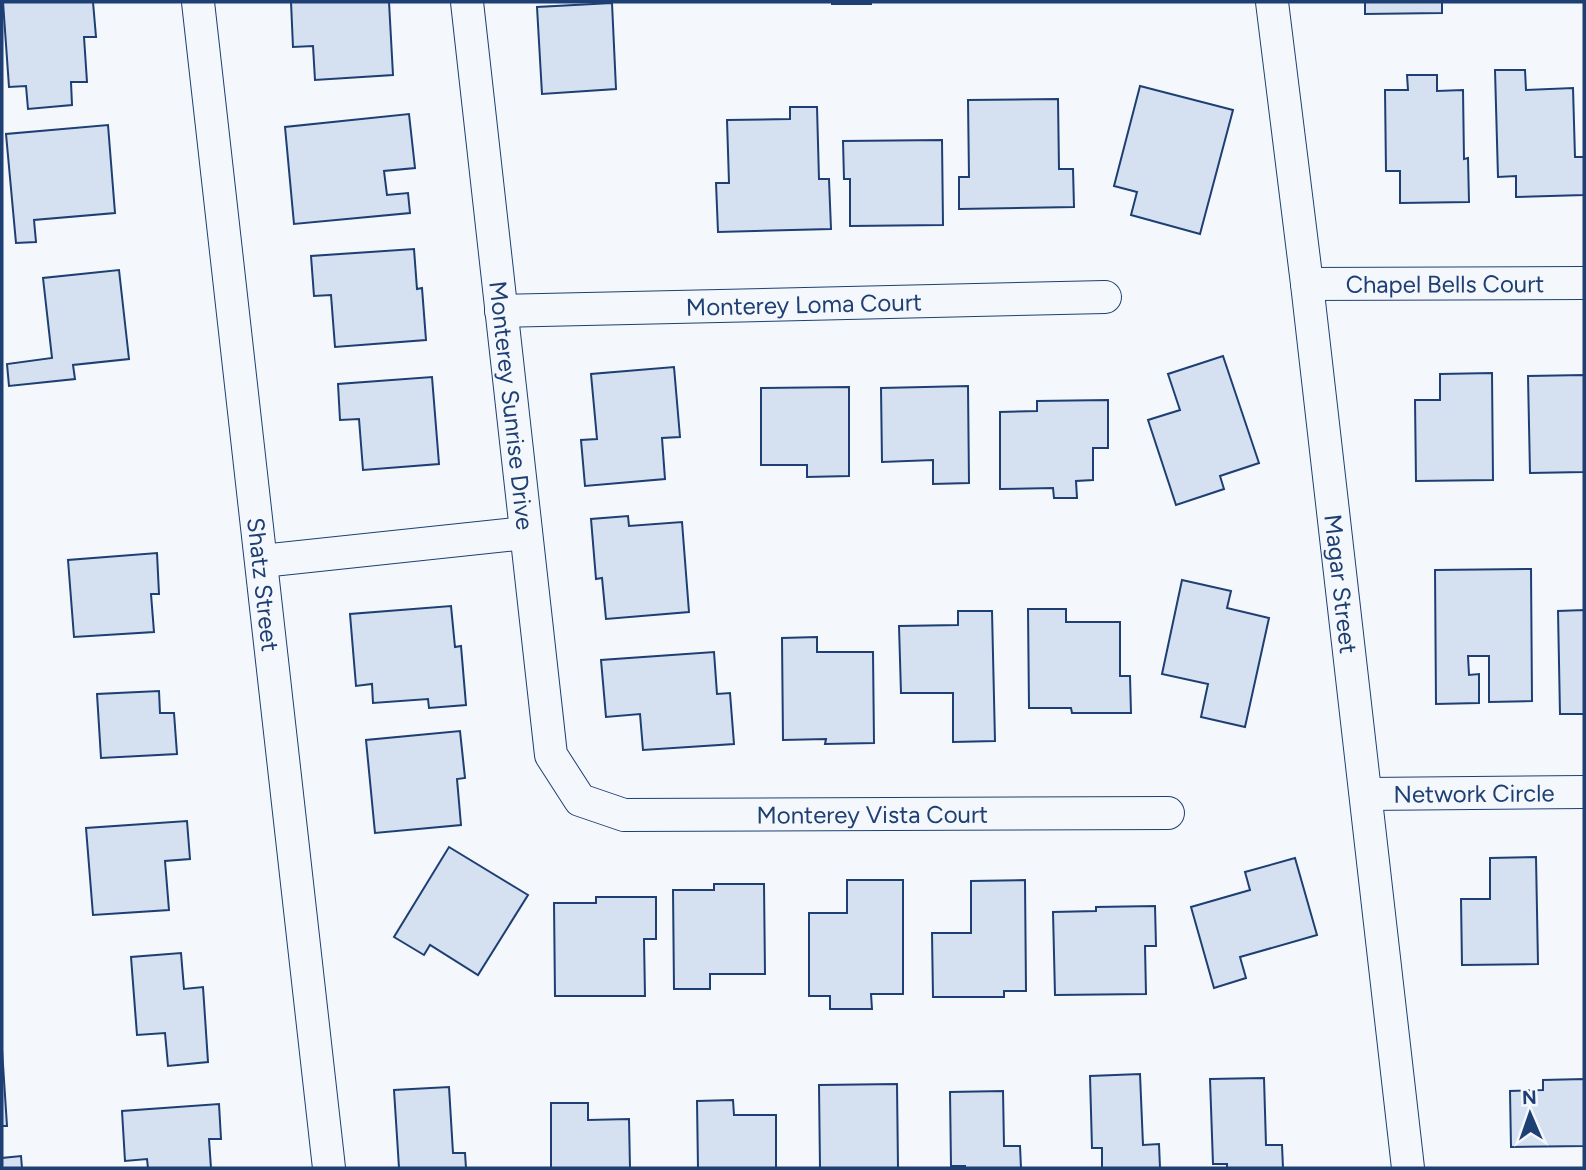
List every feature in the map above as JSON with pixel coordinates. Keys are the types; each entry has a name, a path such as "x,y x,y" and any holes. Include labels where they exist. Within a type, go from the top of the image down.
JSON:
{"street":[{"name":"Shatz Street","path":"198,2 329,1168"},
{"name":"Monterey Sunrise Drive","path":"467,2 551,755 580,800"},
{"name":"Magar Street","path":"1272,2 1408,1168"},
{"name":"Chapel Bells Court","path":"1307,284 1584,283"},
{"name":"Monterey Loma Court","path":"501,311 1105,297"},
{"path":"262,561 526,533"},
{"name":"Network Circle","path":"1366,794 1584,792"},
{"name":"Monterey Vista Court","path":"580,800 624,815 1168,813"}],"building":[{"path":"3,2 93,2 96,37 84,37 87,82 71,82 72,105 28,109 26,86 9,87"},
{"path":"291,2 389,2 393,75 315,80 313,46 293,47"},
{"path":"871,2 871,4 832,4"},
{"path":"1365,2 1442,2 1442,13 1365,14"},
{"path":"612,3 616,89 542,94 537,7"},
{"path":"1495,70 1525,70 1526,90 1573,88 1575,157 1584,157 1584,195 1516,197 1516,176 1498,177"},
{"path":"1407,75 1437,75 1437,91 1463,90 1464,159 1468,158 1469,202 1400,203 1400,171 1386,171 1385,90 1408,90"},
{"path":"1140,86 1233,110 1200,234 1131,215 1137,192 1114,186"},
{"path":"1058,99 1059,169 1073,169 1074,207 959,209 959,177 969,177 968,100"},
{"path":"790,107 817,107 819,179 829,179 831,229 718,232 716,183 729,183 727,120 790,119"},
{"path":"409,114 415,168 384,171 387,195 408,193 410,213 294,224 285,127"},
{"path":"108,125 115,213 34,220 36,242 16,243 6,134"},
{"path":"942,140 943,225 850,226 850,179 844,179 843,141"},
{"path":"414,249 417,289 422,288 426,340 335,347 331,295 314,296 311,256"},
{"path":"119,270 129,359 73,365 75,379 9,386 7,364 52,358 43,278"},
{"path":"1223,356 1259,463 1220,476 1224,489 1176,505 1148,420 1180,410 1168,374"},
{"path":"674,367 680,437 662,438 665,479 585,486 581,440 597,439 591,374"},
{"path":"1492,373 1493,480 1416,481 1415,400 1440,400 1440,374"},
{"path":"1584,375 1584,472 1530,473 1528,376"},
{"path":"432,377 439,464 363,470 359,419 340,420 338,384"},
{"path":"968,386 969,483 933,484 933,460 882,462 881,388"},
{"path":"849,387 849,476 807,477 807,465 761,465 761,388"},
{"path":"1108,400 1108,448 1093,448 1093,480 1076,481 1077,498 1054,498 1053,488 1000,489 1000,412 1037,411 1037,401"},
{"path":"628,516 629,526 682,522 689,612 606,619 602,578 596,579 591,519"},
{"path":"157,553 159,594 151,594 154,632 74,637 68,560"},
{"path":"1531,569 1532,701 1489,702 1489,656 1468,656 1469,675 1479,674 1479,703 1436,704 1435,570"},
{"path":"1182,580 1231,591 1227,608 1269,618 1245,727 1201,717 1208,684 1162,674"},
{"path":"451,606 455,647 461,646 466,705 429,708 428,699 373,703 372,684 356,686 350,614"},
{"path":"1028,609 1066,609 1066,622 1120,622 1120,676 1130,676 1131,713 1072,713 1071,708 1029,708"},
{"path":"1584,610 1584,714 1560,714 1558,611"},
{"path":"958,611 992,611 995,741 953,742 953,693 901,693 899,626 958,625"},
{"path":"817,637 817,652 873,652 874,743 825,744 826,739 783,740 782,638"},
{"path":"714,652 717,694 730,693 734,744 643,750 640,714 606,717 601,660"},
{"path":"159,691 160,713 174,713 177,754 101,758 97,694"},
{"path":"460,731 465,778 457,779 461,825 375,833 366,740"},
{"path":"187,821 190,859 165,861 169,910 93,915 86,828"},
{"path":"449,847 528,895 478,975 430,945 424,955 394,937"},
{"path":"1536,857 1538,964 1462,965 1461,899 1490,899 1490,858"},
{"path":"1295,858 1317,935 1240,957 1246,978 1214,988 1191,907 1250,890 1245,872"},
{"path":"847,880 903,880 903,994 871,994 872,1009 830,1009 830,996 809,996 809,913 847,913"},
{"path":"1025,880 1026,991 1004,991 1004,997 933,997 932,933 971,933 971,881"},
{"path":"714,884 764,884 765,974 710,974 710,989 674,989 673,890 714,890"},
{"path":"596,897 656,897 656,939 644,939 645,996 555,996 554,903 596,903"},
{"path":"1155,906 1156,946 1145,946 1146,994 1055,995 1053,912 1096,911 1096,907"},
{"path":"181,953 184,989 203,987 208,1062 168,1066 165,1033 137,1035 131,957"},
{"path":"2,1049 7,1126 2,1126"},
{"path":"1140,1074 1143,1145 1159,1144 1160,1168 1102,1168 1102,1148 1092,1148 1090,1076"},
{"path":"1264,1078 1266,1145 1282,1145 1283,1168 1227,1168 1227,1164 1213,1164 1210,1079"},
{"path":"1584,1079 1584,1146 1511,1147 1510,1091 1543,1090 1543,1080"},
{"path":"897,1084 898,1168 820,1168 819,1085"},
{"path":"449,1087 453,1153 465,1153 466,1168 399,1168 394,1090"},
{"path":"1003,1091 1004,1146 1020,1146 1021,1168 951,1166 950,1092"},
{"path":"733,1100 734,1115 776,1115 776,1168 698,1168 697,1101"},
{"path":"551,1103 588,1103 588,1120 629,1119 630,1168 551,1168"},
{"path":"219,1104 221,1139 209,1139 211,1168 148,1168 147,1159 125,1161 122,1111"},
{"path":"21,1156 22,1168 2,1168 2,1158"}]}
